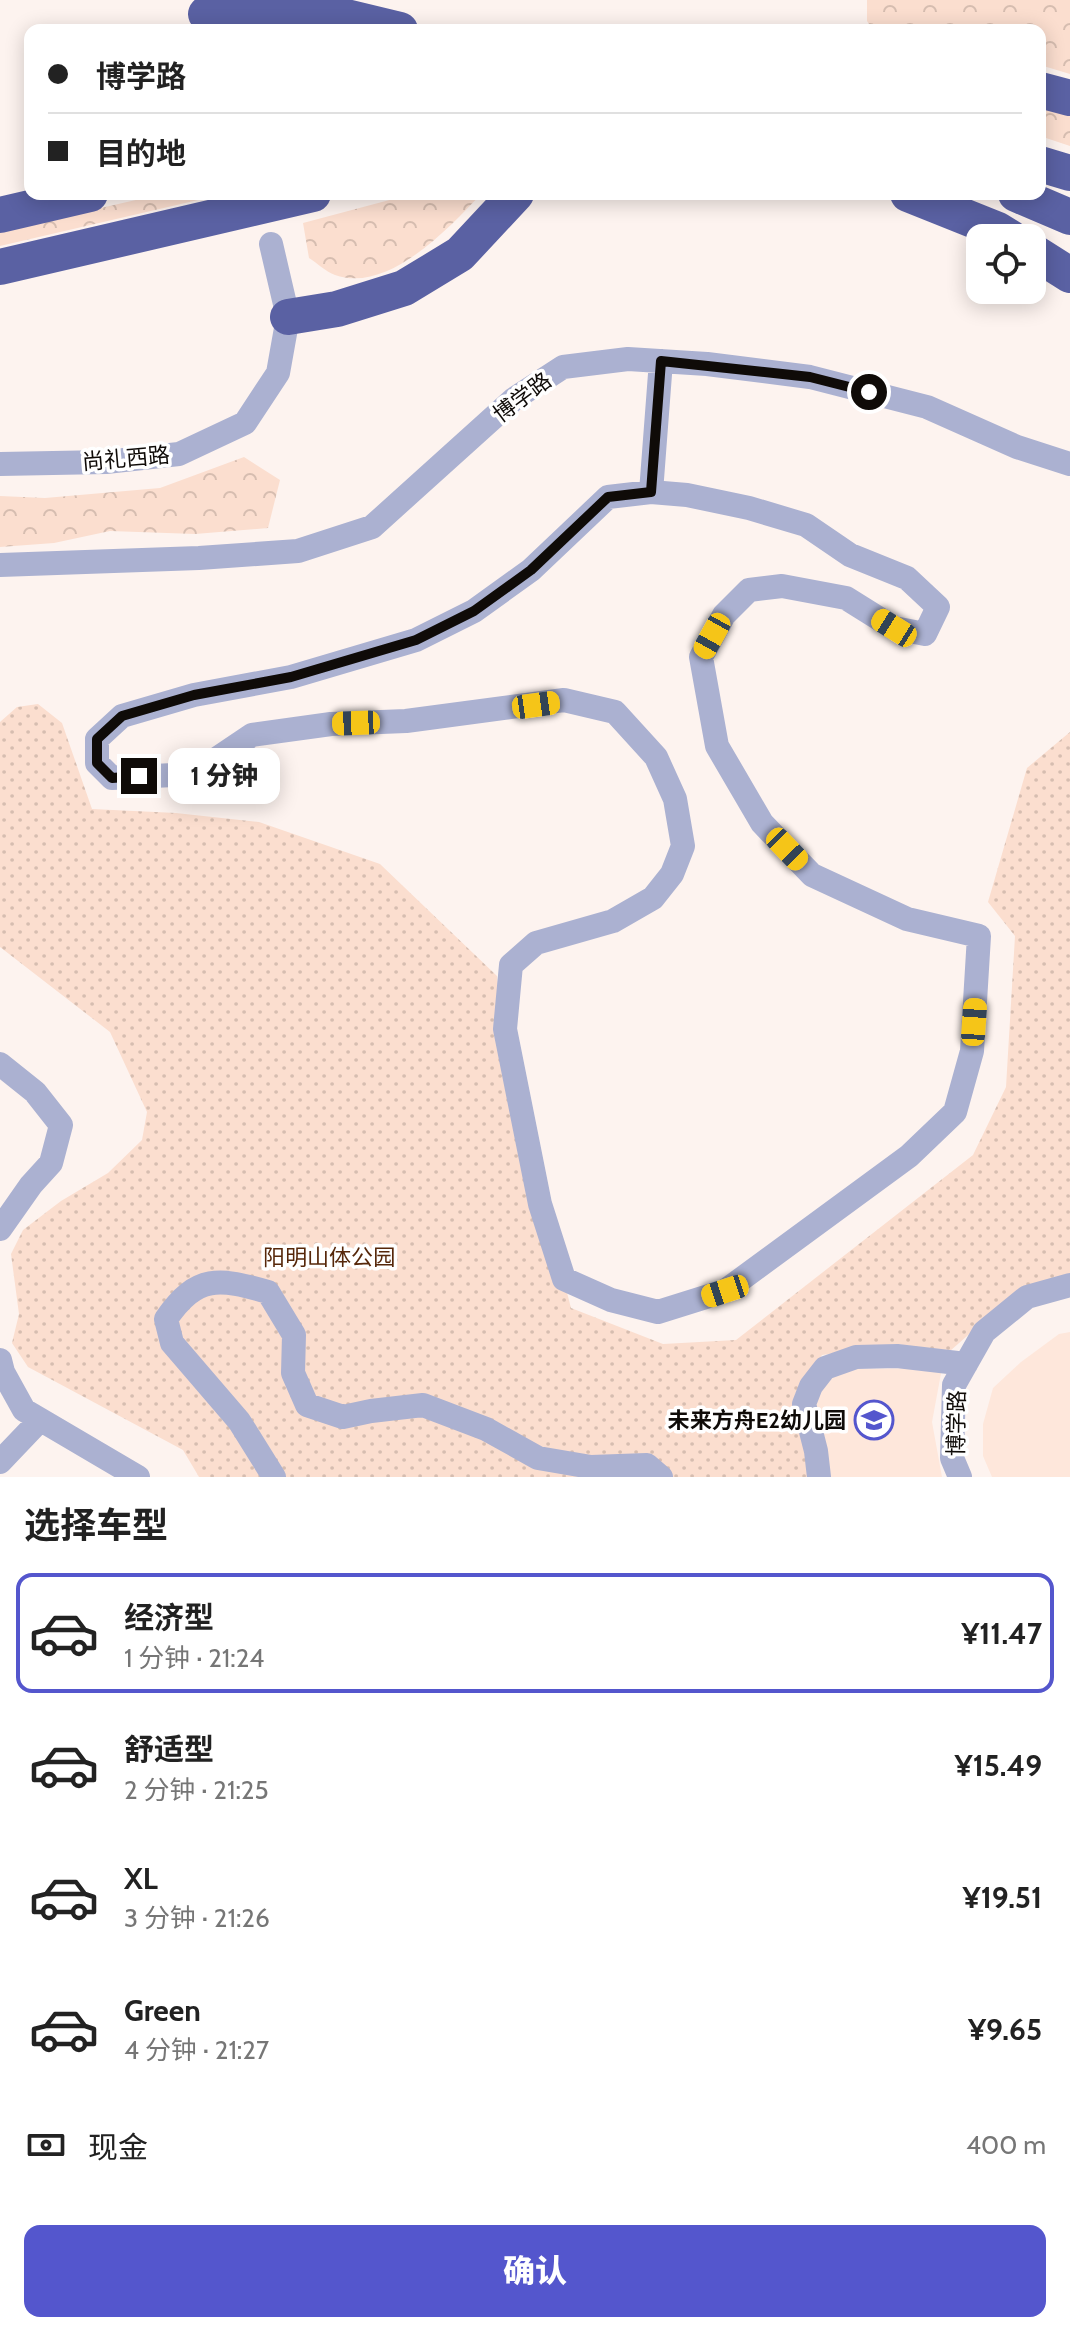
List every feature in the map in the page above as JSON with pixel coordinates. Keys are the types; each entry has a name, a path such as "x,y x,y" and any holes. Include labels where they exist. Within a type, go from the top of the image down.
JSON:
{"highway":[{"path":"206,15 313,9 375,24"},
{"path":"1046,92 1070,98"},
{"path":"1046,166 1070,173"},
{"path":"0,203 24,199"},
{"path":"0,215 64,200"},
{"path":"0,267 287,200"},
{"path":"288,317 337,309 404,288 460,254 510,200"},
{"path":"923,200 983,224"},
{"path":"1030,200 1070,217"},
{"path":"1046,260 1070,275"}],"street":[{"name":"尚礼西路","path":"0,464 106,462 179,454 245,423 278,373 288,317 271,244"},
{"name":"博学路","path":"0,565 298,551 372,527 514,399 563,367 628,359 810,377 927,407 1017,447 1070,464"},
{"path":"651,492 661,361"},
{"path":"651,492 687,495 806,525 850,555 907,578 938,607 925,634 894,628 846,598 782,586 749,590 724,615 701,657 717,746 762,823 812,875 907,919 979,936 972,1051 955,1112 909,1156 725,1291 658,1312 611,1300 564,1279 540,1204 505,1029 511,965 536,943 613,921 653,898 672,874 683,846 675,799 656,757 615,712 564,700 406,721 331,724 252,735 194,774 112,778 97,763 97,739 122,716 194,695 291,677 416,640 474,611 520,578 608,497 651,492"},
{"path":"0,1064 35,1092 61,1125 51,1163 0,1229"},
{"path":"274,1477 239,1421 172,1343 166,1319 177,1302 201,1284 231,1281 268,1292 294,1335 293,1373 307,1405 343,1417 423,1405 486,1429 538,1458 591,1467 647,1465 661,1477"},
{"name":"博学路","path":"960,1477 952,1458 954,1385 984,1332 1027,1297 1070,1285"},
{"path":"819,1477 804,1404 811,1386 825,1368 856,1357 897,1356 966,1364"},
{"path":"0,1360 3,1372 24,1410 138,1477"},
{"path":"0,1462 40,1420"}],"shaded area":[{"path":"1070,1332 1070,1477 992,1477 983,1456 983,1424 993,1388 1059,1334"},
{"name":"未来方舟E2幼儿园","path":"942,1368 932,1422 942,1477 827,1477 825,1438 814,1417 817,1393 830,1378 852,1369"}],"green space":[{"path":"867,0 1070,0 1070,74 1046,67 1046,24 869,24"},
{"path":"1046,108 1070,114 1070,146 1046,138"},
{"path":"136,200 198,200 0,246 0,231"},
{"path":"389,200 475,200 435,240 396,267 376,275 355,278 335,275 309,258 303,223"},
{"path":"244,457 280,480 268,528 195,534 110,531 54,543 0,547 0,496 45,498 160,488"},
{"name":"阳明山体公园","path":"38,704 62,723 92,809 176,813 259,822 380,864 497,976 505,1053 571,1308 663,1344 736,1340 973,1155 1006,1087 1015,936 988,902 1027,768 1070,732 1070,1274 1017,1292 950,1351 895,1344 822,1355 795,1394 809,1477 199,1477 183,1450 28,1367 12,1343 19,1314 11,1254 23,1230 61,1201 108,1173 142,1140 147,1112 110,1032 0,947 0,722 17,707"}],"place":[{"name":"未来方舟E2幼儿园","path":"874,1420"}],"route":[{"path":"139,776 112,778 97,763 97,739 122,716 194,695 291,677 416,640 474,611 531,570 608,497 651,492 661,361 810,377 869,392"}]}
